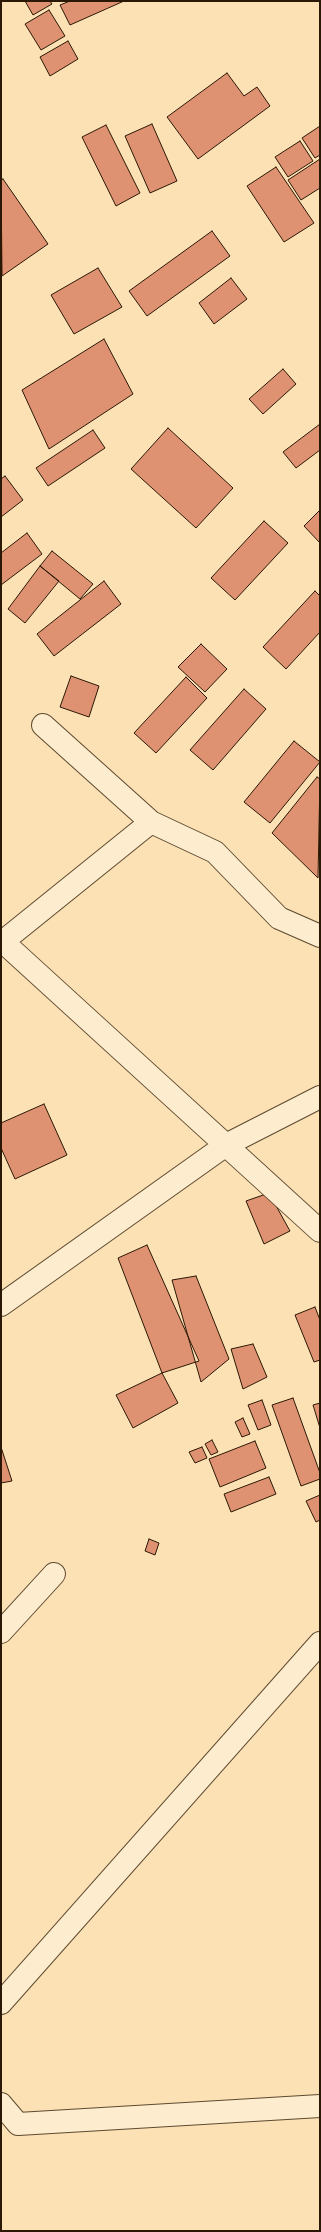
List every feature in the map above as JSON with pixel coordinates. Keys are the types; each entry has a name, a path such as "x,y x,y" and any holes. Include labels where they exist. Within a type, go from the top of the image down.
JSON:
{"street":[{"path":"43,725 151,822 215,852 279,918 320,936"},
{"path":"151,822 2,942 320,1231"},
{"path":"1,1305 226,1145 320,1097"},
{"path":"1,1632 54,1574"},
{"path":"1,2003 320,1643"},
{"path":"1,2104 18,2124 320,2106"}],"building":[{"path":"25,1 50,1 52,4 33,15"},
{"path":"70,1 124,1 70,25 60,5"},
{"path":"49,10 65,36 41,50 25,24"},
{"path":"68,41 78,59 50,76 40,57"},
{"path":"227,73 244,96 257,87 270,106 198,159 167,117"},
{"path":"152,124 177,181 150,193 125,136"},
{"path":"106,125 140,193 116,206 82,137"},
{"path":"320,126 320,155 315,158 302,138"},
{"path":"300,141 313,161 288,177 275,157"},
{"path":"320,159 320,188 301,200 288,180"},
{"path":"276,167 314,223 284,242 247,186"},
{"path":"3,179 48,244 2,276 1,180"},
{"path":"212,231 230,256 147,316 129,291"},
{"path":"98,268 122,307 74,334 51,295"},
{"path":"231,278 247,299 214,324 199,303"},
{"path":"104,339 133,394 49,449 22,390"},
{"path":"283,369 296,384 263,414 249,399"},
{"path":"320,424 320,450 296,468 283,452"},
{"path":"168,428 233,488 196,528 131,469"},
{"path":"93,430 105,448 48,486 36,468"},
{"path":"5,476 23,500 1,517 1,479"},
{"path":"320,510 320,543 304,526"},
{"path":"264,521 288,543 235,600 211,578"},
{"path":"27,533 42,554 1,585 1,553"},
{"path":"52,551 93,584 80,599 40,566"},
{"path":"40,566 59,581 25,623 8,609"},
{"path":"104,581 121,604 54,656 37,634"},
{"path":"315,591 320,596 320,632 286,669 263,647"},
{"path":"201,644 227,669 205,692 178,667"},
{"path":"71,676 99,686 89,717 60,707"},
{"path":"186,677 207,698 156,753 134,733"},
{"path":"244,689 266,709 213,770 190,750"},
{"path":"294,741 320,762 270,823 244,802"},
{"path":"317,777 320,779 318,878 272,833"},
{"path":"44,1104 67,1155 15,1179 1,1148 1,1123"},
{"path":"269,1193 290,1231 264,1244 246,1201"},
{"path":"147,1245 199,1361 162,1373 118,1258"},
{"path":"196,1276 229,1359 201,1382 172,1280"},
{"path":"315,1307 320,1320 320,1360 314,1362 295,1315"},
{"path":"253,1344 267,1377 243,1389 231,1349"},
{"path":"162,1373 178,1403 133,1428 116,1395"},
{"path":"293,1398 320,1473 320,1479 301,1486 272,1405"},
{"path":"262,1400 271,1425 258,1430 248,1405"},
{"path":"320,1403 320,1428 313,1405"},
{"path":"243,1418 250,1434 242,1437 235,1422"},
{"path":"212,1440 218,1452 211,1455 205,1444"},
{"path":"255,1441 266,1468 220,1487 209,1459"},
{"path":"1,1447 12,1481 1,1483"},
{"path":"202,1447 207,1458 195,1463 189,1452"},
{"path":"269,1477 276,1494 231,1512 224,1494"},
{"path":"320,1495 320,1520 316,1522 306,1501"},
{"path":"149,1539 159,1543 155,1555 145,1551"}]}
